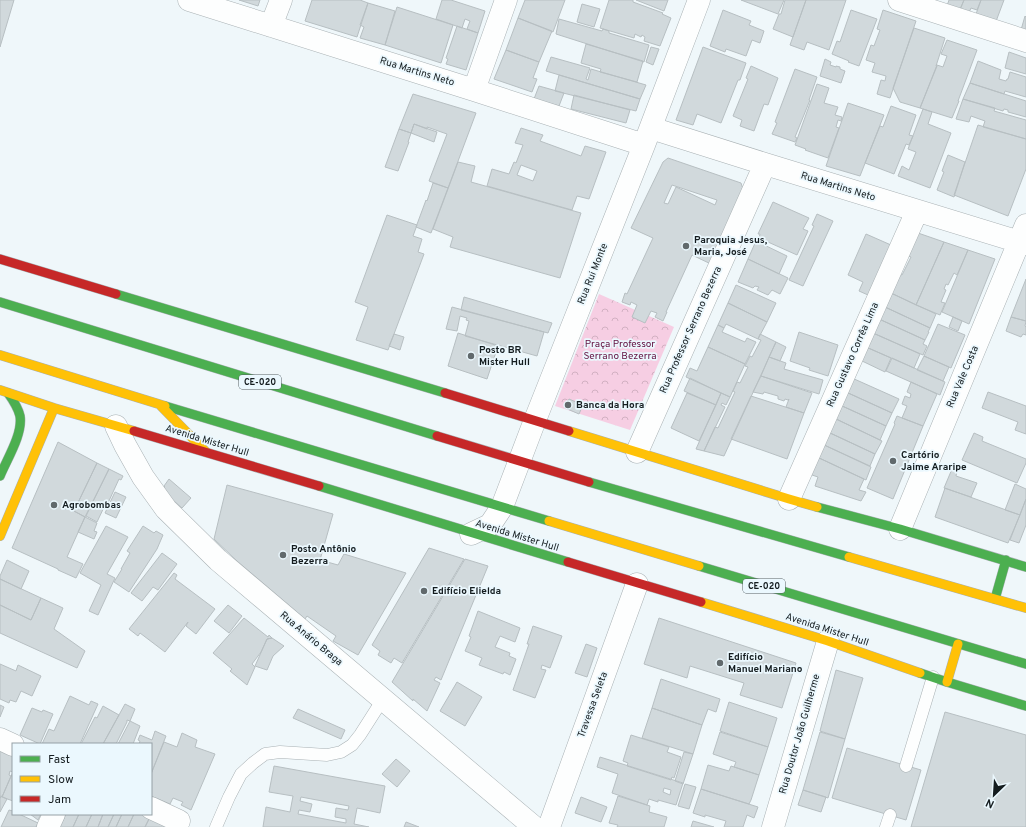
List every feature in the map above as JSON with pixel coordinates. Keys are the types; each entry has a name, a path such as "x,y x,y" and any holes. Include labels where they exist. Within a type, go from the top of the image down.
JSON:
{"main road":[{"path":"0,259 535,420 790,499 900,529 1026,567"},
{"name":"CE-020","path":"0,302 603,486 1026,608"},
{"name":"CE-020","path":"0,355 1026,664"},
{"path":"0,476 19,429 20,417 16,404 4,392"},
{"name":"Avenida Mister Hull","path":"4,392 828,641 947,682 1026,706"},
{"path":"159,404 206,452"},
{"path":"0,536 54,408"},
{"path":"995,599 1006,560"},
{"path":"947,682 958,644"}],"street":[{"name":"Rua Martins Neto","path":"189,0 474,90 648,137 765,164 917,211 1024,237"},
{"path":"271,26 281,0"},
{"path":"474,90 506,0"},
{"name":"Rua Rui Monte","path":"471,534 490,525 502,507 535,420 648,137 699,0"},
{"path":"899,0 1026,41"},
{"name":"Rua Professor Serrano Bezerra","path":"637,452 765,164"},
{"name":"Rua Gustavo Corrêa Lima","path":"790,499 917,211"},
{"name":"Rua Vale Costa","path":"900,529 1024,237"},
{"name":"Rua Anário Braga","path":"116,426 143,477 166,509 218,560 534,827"},
{"name":"Travessa Seleta","path":"549,827 637,584"},
{"name":"Rua Doutor João Guilherme","path":"773,827 828,641"},
{"path":"0,739 12,745"},
{"path":"152,808 179,820"},
{"path":"48,827 54,815"}],"lane":[{"path":"906,766 933,677"},
{"path":"216,827 241,774 253,763 265,754 280,752 327,755 341,752 352,745 360,735 383,699"},
{"path":"886,827 890,815"}],"green space":[{"name":"Praça Professor Serrano Bezerra","path":"599,294 674,327 630,430 555,406"}],"building":[{"path":"0,0 14,0 0,47"},
{"path":"239,0 260,0 258,6"},
{"path":"312,0 360,0 368,3 357,37 305,21"},
{"path":"442,0 451,0 485,11 478,33 467,29 470,21 465,19 462,28 436,19"},
{"path":"525,0 565,0 553,32 518,18"},
{"path":"609,0 633,0 633,2 663,13 662,14 671,18 660,46 644,41 645,37 642,35 641,37 635,34 634,38 600,28"},
{"path":"636,0 668,0 664,11"},
{"path":"741,0 784,0 778,14"},
{"path":"785,0 806,0 793,37 773,29 779,14 781,14"},
{"path":"806,0 846,0 829,50 807,42 804,50 790,45"},
{"path":"949,0 964,0 959,12 946,9"},
{"path":"964,0 981,0 977,10 971,8 968,15 959,12"},
{"path":"981,0 1004,0 995,24 975,17"},
{"path":"368,3 395,11 385,45 360,38 364,27 360,25"},
{"path":"582,4 600,9 594,27 577,22"},
{"path":"397,7 453,25 441,63 385,45"},
{"path":"723,10 751,21 749,25 764,31 760,43 752,40 746,56 726,49 725,52 710,46"},
{"path":"851,10 877,19 859,66 832,54 837,41 840,42"},
{"path":"883,10 916,21 890,98 877,94 881,80 885,81 886,76 872,72 875,63 866,60 871,45 874,46 880,30 877,29"},
{"path":"1025,16 1026,17 1026,32 1021,30"},
{"path":"518,18 552,31 539,62 506,50"},
{"path":"559,19 602,31 603,29 609,31 609,33 649,45 644,62 556,34"},
{"path":"457,26 478,33 466,70 446,64 448,59 446,58"},
{"path":"914,28 945,38 937,66 920,108 900,102 893,88"},
{"path":"947,40 977,50 952,118 920,108 937,65 943,67 947,56 941,54"},
{"path":"586,44 643,61 637,82 600,72 601,69 581,63"},
{"path":"651,47 659,49 653,65 646,62"},
{"path":"703,47 746,63 721,123 697,114 693,125 676,120"},
{"path":"506,50 539,62 533,78 537,79 532,92 494,79"},
{"path":"1009,52 1026,58 1026,74 1005,68"},
{"path":"551,57 590,68 586,79 588,80 591,69 646,85 640,99 546,71"},
{"path":"825,59 831,62 830,65 840,67 840,69 845,71 841,83 820,76"},
{"path":"978,61 1001,70 999,79 1006,81 1010,72 1026,77 1026,97 1005,91 1004,94 970,83"},
{"path":"751,66 778,78 768,105 764,104 754,131 740,126 742,120 733,116 748,79 746,78"},
{"path":"795,69 817,77 810,100 795,137 797,138 795,142 772,134"},
{"path":"559,75 640,99 636,111 555,91"},
{"path":"970,83 1026,101 1026,117 1008,112 1008,110 1004,109 1003,111 963,99"},
{"path":"817,84 829,88 824,103 838,107 835,115 842,117 841,121 838,120 836,127 839,128 828,158 795,145"},
{"path":"539,86 564,93 559,106 534,99"},
{"path":"413,94 476,113 448,188 429,181 447,134 414,124 411,133 399,129"},
{"path":"574,95 630,110 626,123 571,109"},
{"path":"963,99 995,108 994,111 1026,120 1026,139 983,127 985,121 971,116 969,122 956,119"},
{"path":"848,103 884,115 860,176 826,166"},
{"path":"891,106 916,115 909,135 913,136 909,145 906,144 894,174 865,163 880,126 883,127"},
{"path":"923,109 932,112 928,124 951,133 930,188 898,176 902,166 909,170 916,152 908,149"},
{"path":"414,124 437,132 434,142 411,133"},
{"path":"978,125 1026,139 1026,169 1008,216 954,195"},
{"path":"521,128 543,135 540,141 581,156 585,146 606,152 589,199 577,196 572,210 487,186 492,169 509,174 514,162 516,163 523,145 515,143","holes":["521,165 537,171 533,181 517,175"]},
{"path":"399,129 411,133 398,171 385,167"},
{"path":"948,155 965,162 954,197 937,190 944,172 942,171"},
{"name":"Paroquia Jesus, Maria, José","path":"668,158 741,183 743,189 713,265 692,255 663,321 655,317 657,313 651,311 645,323 632,317 637,305 631,302 630,305 622,302 625,293 627,294 653,238 631,228 663,162","holes":["672,185 717,200 715,205 676,187 668,204 664,203"]},
{"path":"458,162 475,166 471,182 581,213 560,278 450,247 453,237 433,229"},
{"path":"433,183 448,188 431,233 416,227"},
{"path":"773,202 809,218 803,229 808,231 797,255 759,238 760,234 758,234"},
{"path":"817,214 833,221 803,286 789,280 814,226 812,225"},
{"path":"387,215 417,225 413,236 422,239 418,252 424,254 388,350 356,340 368,307 355,302"},
{"path":"918,233 944,242 916,305 891,293 899,274 902,275 911,257 908,256"},
{"path":"866,234 891,245 868,295 859,291 863,282 848,275"},
{"path":"756,241 787,256 779,274 748,259"},
{"path":"944,242 968,250 957,275 954,273 948,285 946,284 944,289 946,290 941,302 945,303 940,315 916,305"},
{"path":"968,250 995,259 969,324 942,312"},
{"path":"748,259 788,278 780,294 772,290 768,295 757,290 759,287 755,286 753,288 738,282"},
{"path":"1026,279 1026,321 1011,317"},
{"path":"736,285 776,303 767,322 728,303"},
{"path":"891,293 936,314 930,328 885,307"},
{"path":"464,297 552,323 548,333 461,310"},
{"path":"728,303 767,322 758,339 726,324 724,328 718,325"},
{"path":"452,307 544,332 537,356 465,336 469,321 466,320 467,318 460,316 457,331 446,329"},
{"path":"885,307 930,328 925,340 879,319"},
{"path":"953,317 962,321 958,331 949,327"},
{"path":"1011,317 1026,321 1026,335 1023,334 1021,337 1006,331"},
{"path":"879,319 925,340 923,344 927,346 923,355 873,333"},
{"path":"938,324 965,335 951,368 924,356"},
{"path":"718,325 724,328 722,332 745,342 747,338 756,342 745,364 708,347"},
{"path":"799,332 838,345 828,376 809,370 810,368 790,361"},
{"path":"458,333 498,346 487,379 448,366"},
{"path":"873,333 920,354 914,368 866,347"},
{"path":"394,334 404,337 400,350 389,346"},
{"path":"760,334 776,342 724,456 704,451 715,427 718,428 735,392 733,391 737,382 740,383 748,367 745,366 750,356 752,357 761,340 758,339"},
{"path":"776,342 786,347 780,361 769,357"},
{"path":"708,347 745,364 730,397 686,377 690,368 697,371"},
{"path":"866,347 891,358 885,372 860,360"},
{"path":"924,356 949,367 943,381 917,370"},
{"path":"769,357 786,363 784,369 823,380 819,394 761,376"},
{"path":"892,358 945,382 940,395 886,371"},
{"path":"761,376 812,393 804,413 786,407 789,399 785,399 784,401 778,399 778,396 764,392 763,394 753,392"},
{"path":"690,378 721,393 716,405 684,391"},
{"path":"852,378 899,399 892,413 846,392"},
{"path":"911,382 937,394 923,426 902,418 907,406 902,404 905,396 910,398 911,394 907,392"},
{"path":"846,392 892,413 886,426 840,405"},
{"path":"988,392 1026,406 1026,434 1015,430 1018,422 982,408"},
{"path":"687,393 716,405 699,441 671,428"},
{"path":"721,393 730,397 726,405 722,403 721,405 725,407 704,451 696,449"},
{"path":"751,396 804,413 787,459 731,439"},
{"path":"569,399 583,405 579,414 565,408"},
{"path":"840,405 886,426 880,440 834,418"},
{"name":"Cartório Jaime Araripe","path":"897,416 923,426 893,499 867,488 895,424 894,423"},
{"path":"834,418 882,441 875,454 828,432"},
{"path":"828,432 875,454 870,466 822,444"},
{"path":"974,433 983,437 982,441 1026,459 1026,463 1017,483 962,460"},
{"name":"Agrobombas","path":"58,442 97,463 74,511 85,517 67,557 83,564 76,578 12,548"},
{"path":"822,444 871,467 866,480 817,457"},
{"path":"817,457 864,479 859,490 866,492 861,501 815,486 818,477 809,474"},
{"path":"97,463 109,469 85,517 74,511"},
{"path":"109,469 123,476 121,480 119,479 97,522 86,516"},
{"path":"952,469 957,471 956,476 977,483 971,497 944,488"},
{"path":"169,479 191,498 182,508 165,493 167,491 164,486"},
{"path":"1015,484 1026,489 1026,499 1020,515 1005,510"},
{"path":"227,485 333,514 320,560 338,565 344,554 406,573 358,655 333,641 336,636 307,616 305,619 237,561 214,539"},
{"path":"945,488 1020,515 1008,543 935,517"},
{"path":"115,492 126,497 116,518 105,513"},
{"path":"1026,499 1026,525 1019,543 1010,540"},
{"path":"85,517 97,523 94,531 97,532 94,539 78,532"},
{"path":"106,526 128,537 107,574 115,578 98,615 89,611 101,585 80,573"},
{"path":"143,526 154,533 156,531 163,535 157,549 129,592 114,582 130,553 127,551"},
{"name":"Edifício Elielda","path":"429,548 464,559 402,663 394,658 391,663 378,655 380,651 372,645"},
{"path":"162,553 177,564 158,590 153,587 142,601 131,593"},
{"path":"465,559 488,566 441,680 436,677 434,680 440,683 427,711 413,699 413,701 392,682"},
{"path":"7,560 29,571 21,589 0,579"},
{"path":"174,573 177,575 175,579 215,609 196,634 186,626 188,622 165,652 140,633 138,636 129,629"},
{"path":"0,579 41,598 31,620 0,605"},
{"path":"41,598 63,608 54,629 85,651 77,668 0,633 0,605 31,620"},
{"path":"228,605 242,616 229,633 214,621"},
{"path":"478,611 520,628 515,642 500,636 495,647 510,653 509,656 516,659 510,675 479,665 482,658 465,651 471,637 469,636"},
{"path":"244,618 268,637 269,635 272,638 267,639 261,652 252,664 255,667 247,685 230,671 232,669 213,653"},
{"name":"Edifício Manuel Mariano","path":"659,618 796,663 782,708 740,695 744,683 690,666 687,678 644,664"},
{"path":"533,626 562,636 550,668 542,665 541,669 546,670 535,698 513,690 529,644 527,644"},
{"path":"272,638 284,646 273,656 267,670 255,666 267,639"},
{"path":"586,644 597,648 587,677 575,673"},
{"path":"0,664 16,671 18,665 41,676 32,696 21,691 16,702 10,700 9,703 0,699"},
{"path":"836,670 863,678 845,739 820,731"},
{"path":"661,679 720,699 716,712 708,709 702,725 652,708"},
{"path":"457,682 482,697 465,726 440,711"},
{"path":"70,696 89,705 91,701 98,704 80,743 42,743 49,729 54,731"},
{"path":"729,702 777,718 768,747 720,731"},
{"path":"125,704 135,709 130,721 127,720 116,743 104,743"},
{"path":"0,705 4,707 0,717"},
{"path":"103,706 119,715 104,743 82,743 95,717 97,718"},
{"path":"32,708 53,714 40,743 20,735"},
{"path":"652,708 702,725 693,754 642,738"},
{"path":"298,709 345,730 341,739 293,718"},
{"path":"945,712 1026,735 1026,827 911,827"},
{"path":"130,721 140,726 133,743 119,743"},
{"path":"155,731 166,736 152,771 152,743 139,743 140,741 138,740 140,735 152,740"},
{"path":"720,732 768,747 759,775 734,767 736,762 713,754"},
{"path":"820,732 845,739 828,798 803,790"},
{"path":"182,733 197,740 195,747 215,754 191,810 181,805 183,802 173,798 170,804 152,796 152,772 164,742 177,747"},
{"path":"631,735 669,747 667,752 681,757 674,778 672,777 671,780 627,766 628,763 623,761"},
{"path":"0,748 12,754 12,772 10,771 9,775 11,776 2,797 0,796"},
{"path":"847,748 921,770 906,820 832,798"},
{"path":"684,752 693,754 683,784 675,781"},
{"path":"600,757 683,783 676,805 649,799 647,805 612,793 618,774 597,767","holes":["664,788 671,790 670,795 663,792"]},
{"path":"396,759 410,771 397,787 382,774"},
{"path":"708,765 729,771 731,766 759,775 749,804 701,789"},
{"path":"274,766 385,786 380,813 357,808 354,824 369,827 263,827 266,807 290,812 293,796 269,792","holes":["301,797 349,806 348,810 336,808 335,817 346,819 346,823 298,814 299,810 310,812 312,804 300,801"]},
{"path":"12,774 12,801 2,797"},
{"path":"685,784 696,787 689,809 678,806"},
{"path":"701,789 758,807 754,818 747,815 743,827 724,827 726,821 693,813"},
{"path":"803,790 826,797 821,812 798,805"},
{"path":"1,796 7,799 0,812 0,799"},
{"path":"618,796 650,806 649,812 667,817 664,827 617,827 618,825 609,823"},
{"path":"581,797 607,807 601,822 575,813"},
{"path":"9,810 12,811 12,815 21,815 38,823 36,827 1,827"},
{"path":"31,815 40,815 38,820"},
{"path":"66,815 79,815 73,827 60,827"},
{"path":"79,815 92,815 86,827 73,827"},
{"path":"92,815 103,815 98,827 86,827"},
{"path":"103,815 114,815 108,827 98,827"},
{"path":"114,815 122,815 116,827 108,827"},
{"path":"122,815 134,815 128,827 116,827"},
{"path":"134,815 146,815 150,817 145,827 128,827"},
{"path":"150,817 180,827 145,827"},
{"path":"693,821 714,827 691,827"},
{"path":"406,822 419,827 404,827"}],"traffic: fast":[{"path":"116,294 445,393"},
{"path":"0,302 437,436"},
{"path":"0,476 14,446 20,423 18,410 8,393"},
{"path":"165,406 549,521"},
{"path":"589,482 849,557"},
{"path":"319,486 568,562"},
{"path":"817,507 900,529 1026,567"},
{"path":"995,599 1006,560"},
{"path":"699,566 1026,664"},
{"path":"920,673 1026,706"}],"traffic: slow":[{"path":"0,355 165,406"},
{"path":"0,390 54,408 134,431"},
{"path":"161,406 206,452"},
{"path":"0,536 54,408"},
{"path":"569,431 817,507"},
{"path":"549,521 699,566"},
{"path":"849,557 1026,608"},
{"path":"701,602 828,641 920,673"},
{"path":"947,682 958,644"}],"traffic: jam":[{"path":"0,259 116,294"},
{"path":"445,393 569,431"},
{"path":"134,431 319,486"},
{"path":"437,436 589,482"},
{"path":"568,562 701,602"}],"place":[{"name":"Paroquia Jesus, Maria, José","path":"686,246"},
{"name":"Posto BR Mister Hull","path":"471,356"},
{"name":"Banca da Hora","path":"568,405"},
{"name":"Cartório Jaime Araripe","path":"893,461"},
{"name":"Agrobombas","path":"54,505"},
{"name":"Posto Antônio Bezerra","path":"283,555"},
{"name":"Edifício Elielda","path":"424,591"},
{"name":"Edifício Manuel Mariano","path":"720,663"}]}
